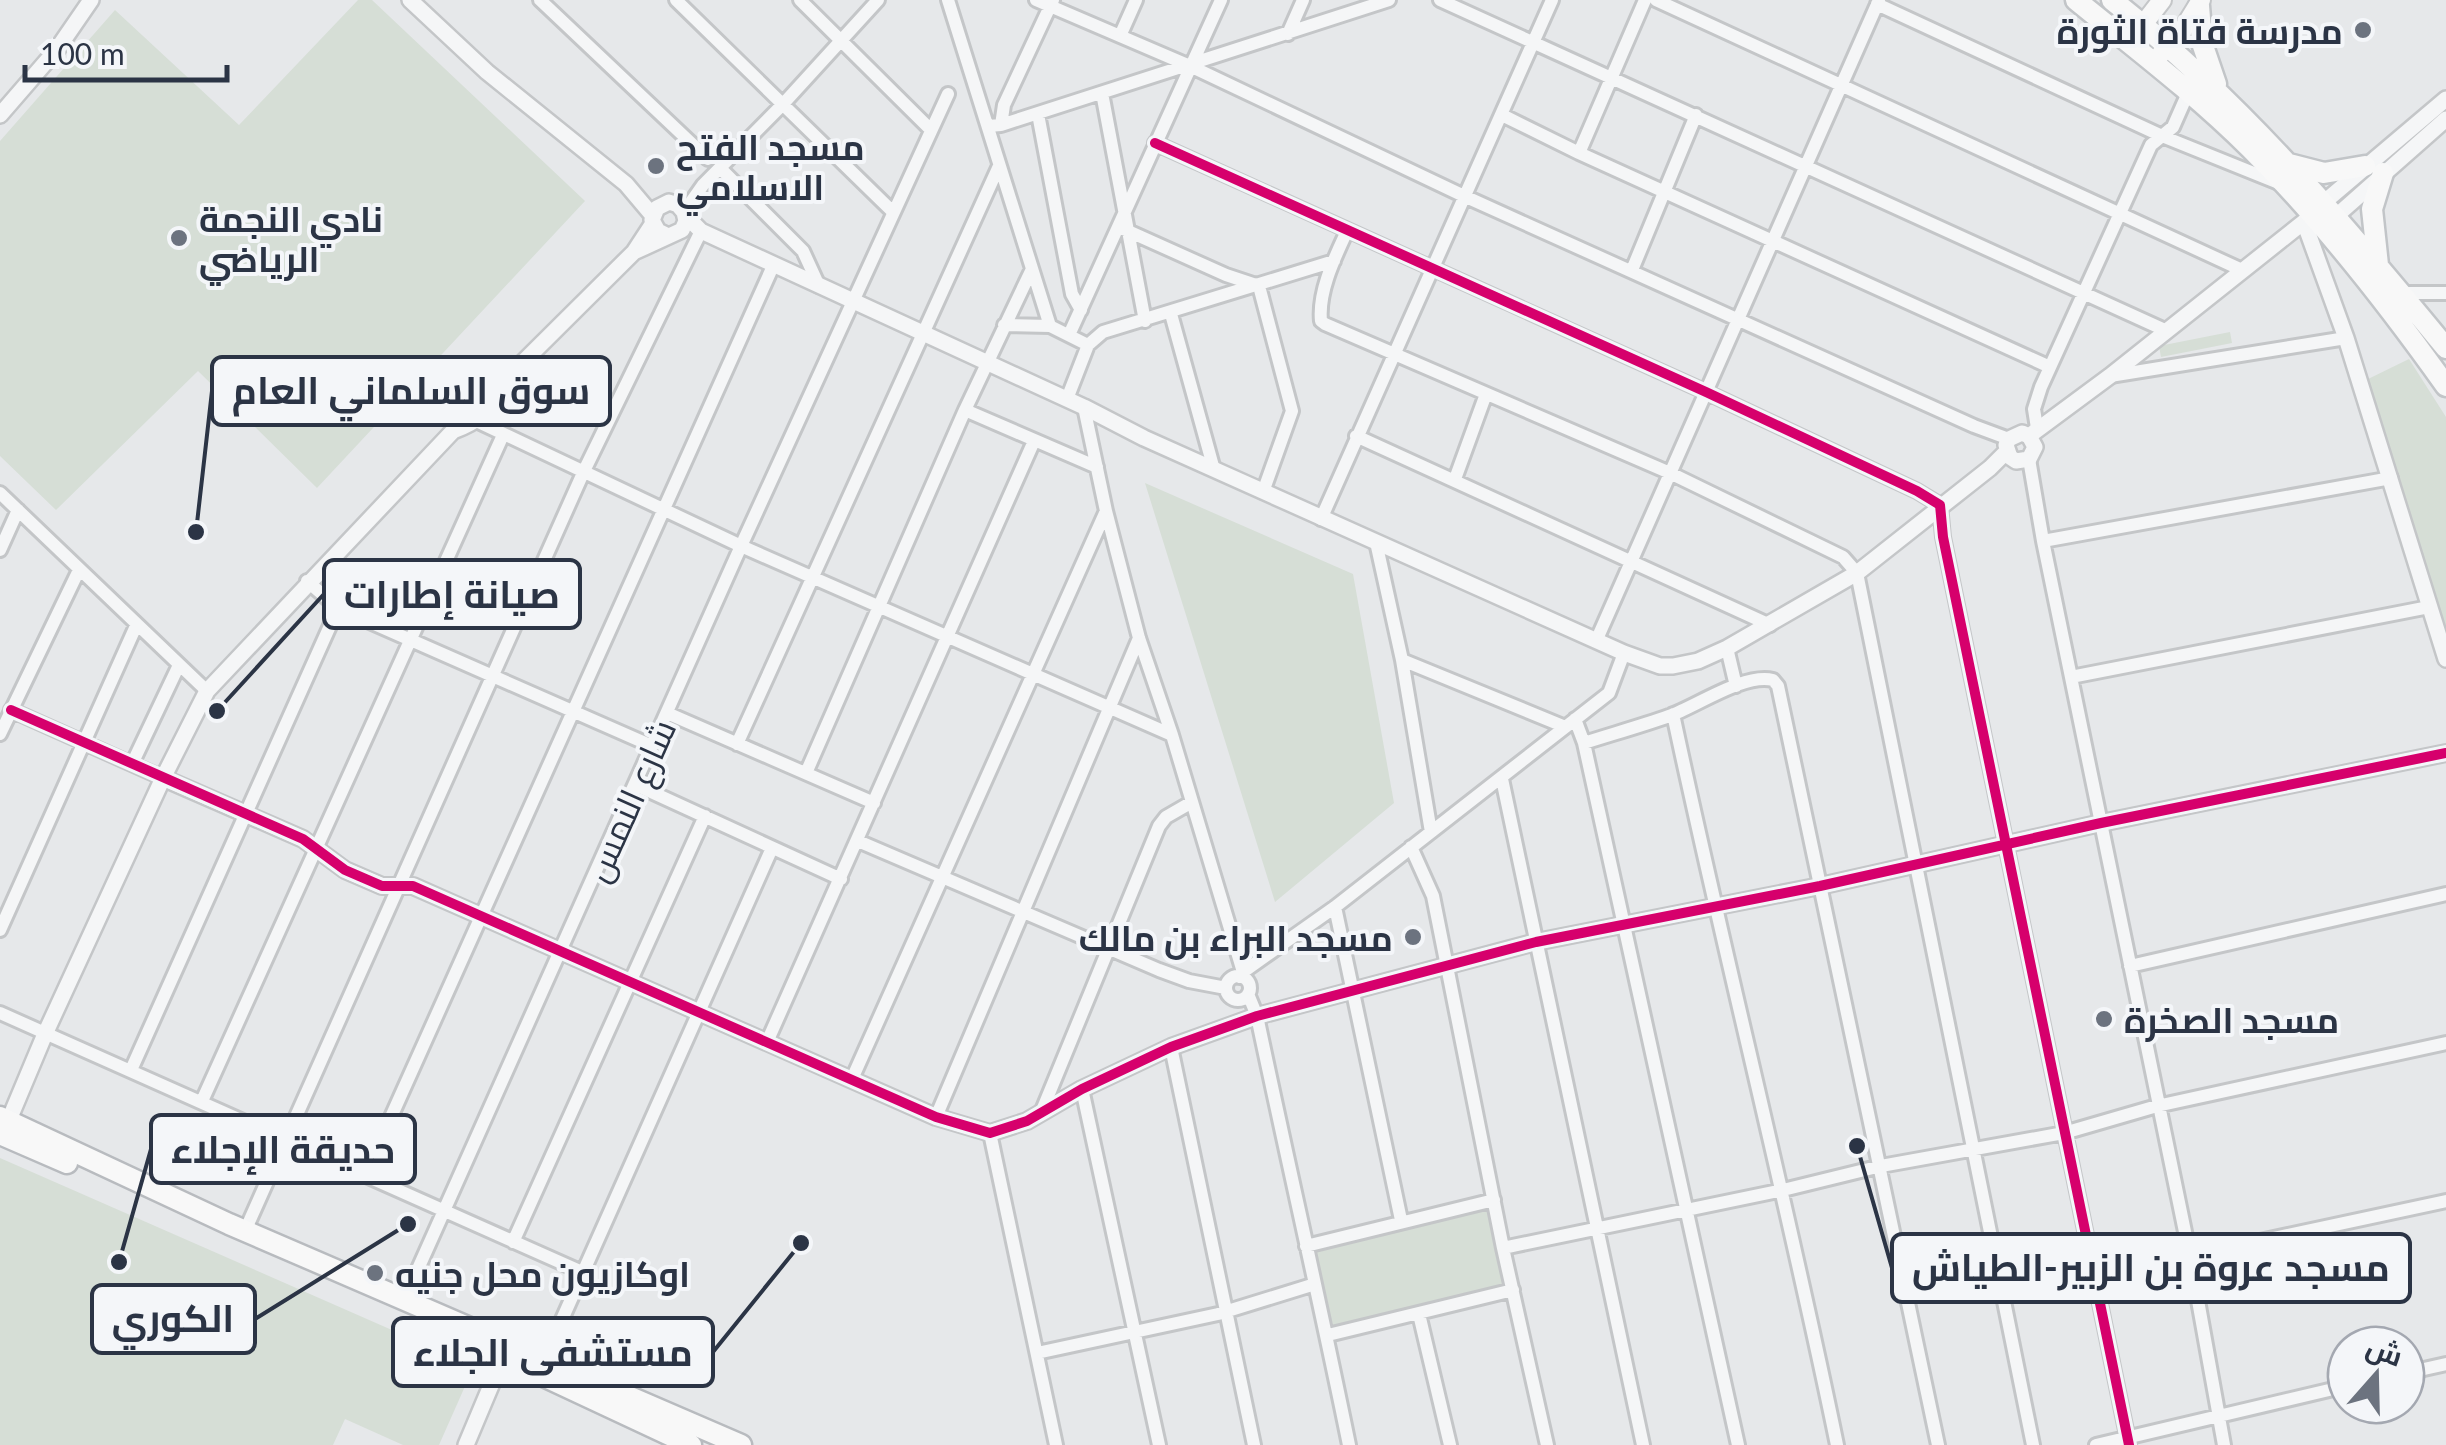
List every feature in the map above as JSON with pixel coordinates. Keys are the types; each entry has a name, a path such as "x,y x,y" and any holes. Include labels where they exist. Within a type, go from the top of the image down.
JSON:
{"main road":[{"path":"2076,0 2224,123 2285,186 2378,267 2446,348"},
{"path":"2112,0 2170,46 2284,162 2318,215 2446,386"},
{"path":"2128,42 2162,0"},
{"path":"2152,62 2170,46 2200,3"},
{"path":"2200,3 2202,42 2221,95"},
{"path":"2284,162 2324,173 2374,170 2372,209 2378,267"},
{"path":"3,1127 544,1360 692,1438"},
{"path":"3,1127 504,1357 692,1438 740,1445"}],"street":[{"path":"0,115 58,48 91,0"},
{"path":"540,0 708,158"},
{"path":"676,0 893,212"},
{"path":"800,0 931,130"},
{"path":"245,1231 583,474 682,220 703,185 878,0"},
{"path":"948,0 994,126 998,166 1050,326"},
{"path":"1036,0 1052,3 1464,196 1974,426 2008,445 2016,461 2029,459"},
{"path":"1120,36 1136,0"},
{"path":"1125,212 1221,0"},
{"path":"1288,34 1303,0"},
{"path":"1440,0 2168,331"},
{"path":"1321,519 1552,0"},
{"path":"1578,153 1645,0"},
{"path":"1656,0 2242,270"},
{"path":"994,126 1386,1"},
{"path":"1597,639 1878,2 2162,136 2285,186"},
{"path":"994,126 1052,3"},
{"path":"421,4 487,72 626,184 682,220 773,266 1321,519 1660,666 1698,661 1727,648 1857,573 1990,468 2015,434 2033,432 2110,376 2242,270 2446,118"},
{"path":"1102,93 1125,212 1124,229 1146,321"},
{"path":"2188,93 2174,128 2152,145 2050,367 2034,409 2035,447 2029,459 2042,541 2190,1256 2224,1445"},
{"name":"شارع النمس","path":"405,1298 948,94"},
{"path":"2374,170 2446,99"},
{"path":"1038,114 1072,294 1081,310"},
{"path":"1502,115 2050,367"},
{"path":"1632,270 1696,115"},
{"path":"1155,143 1706,392 1918,491 1940,506 2004,844 2128,1442"},
{"path":"737,744 998,166"},
{"path":"721,169 803,251 819,286"},
{"path":"626,184 658,231 682,220"},
{"path":"2318,215 2346,338 2446,660"},
{"path":"653,220 682,220"},
{"path":"634,252 653,220"},
{"path":"453,431 476,422 488,409 498,387 634,252 682,220"},
{"path":"1070,335 1124,229"},
{"path":"1124,229 1259,286"},
{"path":"1347,231 1320,309 1321,320 1331,328 1670,473 1843,558 1857,573 2033,1445"},
{"path":"1067,399 1088,345 1103,332 1334,261"},
{"path":"365,1175 773,266"},
{"path":"806,773 965,410 1031,271"},
{"path":"1259,286 1292,410 1263,492"},
{"path":"2401,294 2446,293"},
{"path":"1171,314 1213,466"},
{"path":"1004,324 1050,326 1088,345"},
{"path":"2110,376 2346,338"},
{"path":"3,1127 207,691 453,431 461,409 477,395 498,387"},
{"path":"1455,479 1486,394"},
{"path":"202,1102 410,641 499,433 477,395"},
{"path":"1084,407 1139,638 1257,1016 1349,1445"},
{"path":"461,409 476,422 583,474 1172,735"},
{"path":"965,410 1096,466"},
{"path":"1356,436 1770,625"},
{"path":"768,1042 1034,441"},
{"path":"2042,541 2391,478"},
{"path":"0,493 207,691"},
{"path":"0,550 18,510"},
{"path":"852,1079 1106,511"},
{"path":"1376,542 1402,660 1431,832"},
{"path":"1,729 79,570"},
{"path":"307,582 338,608 652,746"},
{"path":"2071,677 2429,606"},
{"path":"132,1070 338,608"},
{"path":"0,930 136,626"},
{"path":"936,1117 1139,638"},
{"path":"1727,648 1736,686"},
{"path":"1248,994 1242,1000 1228,996 1230,979 1336,907 1609,693 1624,653"},
{"path":"1402,660 1569,722 1584,743 1738,1445"},
{"path":"132,764 179,666"},
{"path":"1584,743 1673,714 1736,686 1764,678 1774,680 1778,686 1938,1445"},
{"path":"11,710 303,839 344,870 382,886 413,886 936,1117 990,1134 1171,1047 1257,1016 1536,942 2446,754"},
{"path":"667,714 874,803"},
{"path":"1673,714 1714,905 1783,1190 1837,1445"},
{"path":"1502,779 1643,1445"},
{"path":"636,784 841,880"},
{"path":"1041,1112 1159,826 1166,817 1192,802"},
{"path":"514,1242 704,816"},
{"path":"858,840 1188,981 1226,988"},
{"path":"544,1360 772,848"},
{"path":"1411,848 1433,896 1503,1248 1548,1445"},
{"path":"2130,966 2446,894"},
{"path":"1336,907 1401,1220"},
{"path":"0,1014 582,1272"},
{"path":"1503,1248 1880,1166 2064,1133 2157,1106 2446,1043"},
{"path":"1171,1047 1254,1445"},
{"path":"1082,1089 1159,1445"},
{"path":"990,1134 1056,1445"},
{"path":"1306,1246 1494,1200"},
{"path":"2190,1256 2446,1201"},
{"path":"1037,1352 1224,1312 1315,1284"},
{"path":"1328,1334 1513,1290"},
{"path":"1420,1314 1450,1445"},
{"path":"466,1445 504,1357"},
{"path":"2096,1445 2128,1442 2218,1415 2326,1391"}],"shaded area":[{"name":"نادي النجمة الرياضي","path":"358,0 372,0 585,201 317,488 198,371 56,510 0,456 0,141 115,10 239,125"},
{"path":"2230,332 2232,343 2161,357 2159,346"},
{"path":"2409,359 2446,417 2446,630 2366,380"},
{"path":"1145,483 1353,574 1394,803 1275,902"},
{"path":"0,1158 474,1366 439,1445 403,1445 345,1419 333,1445 0,1445"},
{"path":"1493,1202 1512,1290 1328,1334 1307,1246"}],"cycle path":[{"path":"1155,143 1706,392 1940,505 1943,537 2129,1445"},
{"path":"11,710 303,839 345,870 382,886 413,886 936,1117 990,1133 1027,1121 1082,1089 1171,1047 1257,1016 1536,942 2446,753"}],"place":[{"name":"مدرسة فتاة الثورة","path":"2363,30"},
{"name":"مسجد الفتح الاسلامي","path":"656,166"},
{"name":"نادي النجمة الرياضي","path":"179,238"},
{"name":"سوق السلماني العام","path":"196,532"},
{"name":"صيانة إطارات","path":"217,711"},
{"name":"مسجد البراء بن مالك","path":"1413,937"},
{"name":"مسجد الصخرة","path":"2104,1019"},
{"name":"مسجد عروة بن الزبير-الطياش","path":"1857,1146"},
{"name":"الكوري","path":"408,1224"},
{"name":"مستشفى الجلاء","path":"801,1243"},
{"name":"حديقة الإجلاء","path":"119,1262"},
{"name":"اوكازيون محل جنيه","path":"375,1273"}]}
